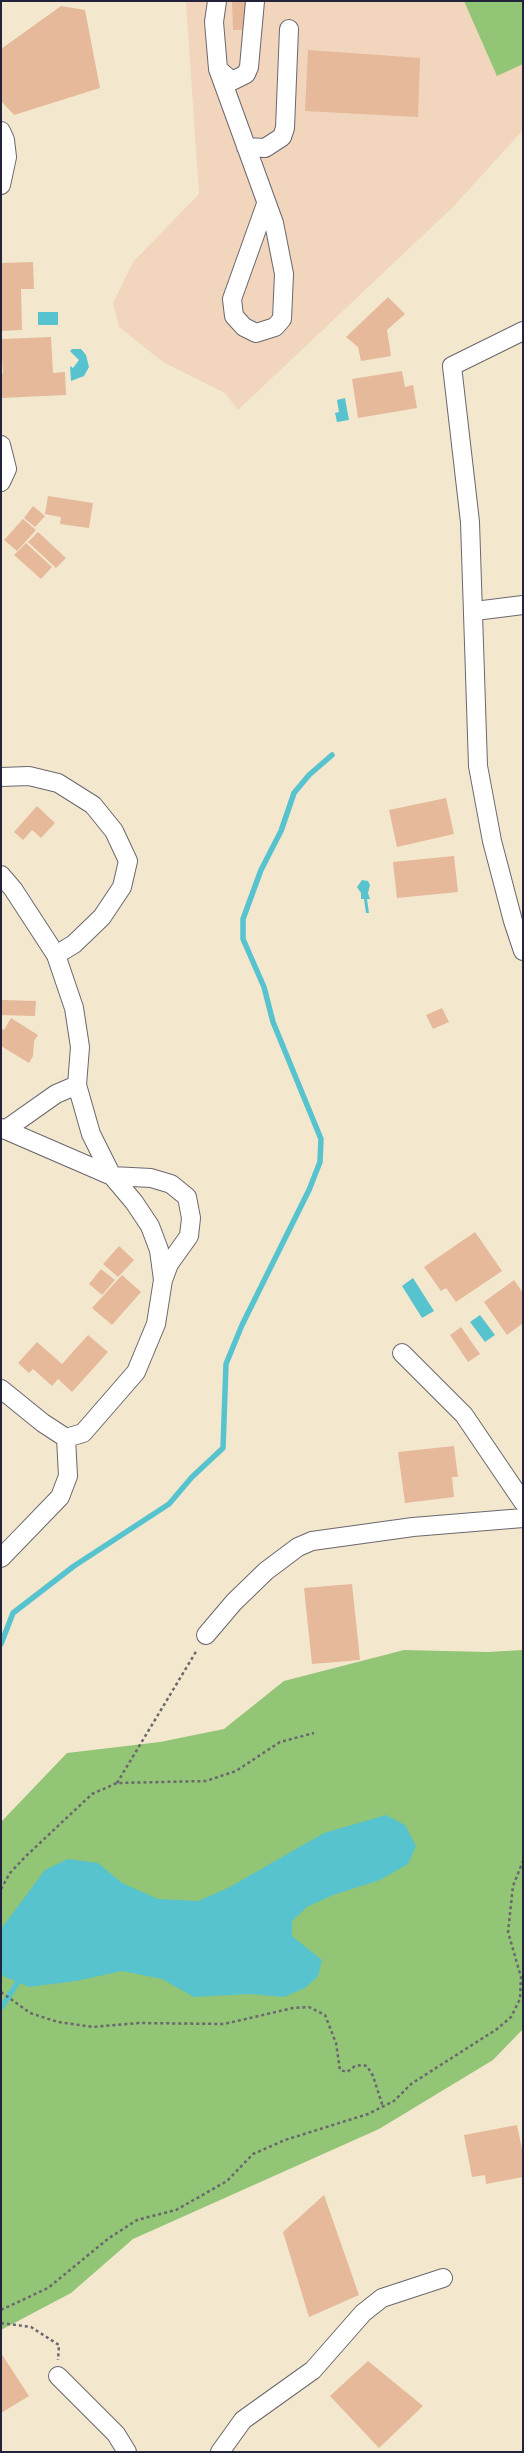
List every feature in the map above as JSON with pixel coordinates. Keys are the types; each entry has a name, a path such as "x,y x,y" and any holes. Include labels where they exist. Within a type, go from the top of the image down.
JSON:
{"street":[{"path":"217,1 214,22 218,69 266,204 274,222 284,274 284,308 282,319 275,328 256,333 244,327 234,316 232,299 266,204"},
{"path":"218,69 232,81 246,74 249,67 255,1"},
{"path":"246,147 266,148 282,137 285,128 289,28"},
{"path":"1,131 5,140 7,158 1,185"},
{"path":"523,331 452,366 470,522 475,611 478,766 492,841 518,919 523,951"},
{"path":"1,445 8,469 1,482"},
{"path":"475,611 523,606"},
{"path":"1,777 29,776 58,783 93,805 114,831 128,861 122,887 102,917 74,944 56,955"},
{"path":"1,876 13,889 56,955 74,1008 80,1047 77,1085 91,1134 112,1176 134,1202 150,1226 159,1250 163,1280"},
{"path":"3,1129 56,1094 77,1085"},
{"path":"1,1389 42,1423 66,1438 83,1433 136,1372 156,1324 163,1280 169,1264 189,1236 191,1218 187,1197 172,1184 151,1178 112,1176 3,1129"},
{"path":"402,1353 464,1415 523,1502"},
{"path":"1,1558 60,1497 68,1476 66,1438"},
{"path":"206,1635 234,1602 266,1571 298,1547 312,1541 413,1526 523,1518"},
{"path":"220,2452 243,2420 313,2370 367,2310 382,2298 443,2278"},
{"path":"58,2376 116,2434 127,2452"}],"path":[{"path":"117,1783 206,1635"},
{"path":"1,1889 10,1874 25,1857 92,1794 117,1783 206,1781 236,1771 280,1742 314,1733"},
{"path":"1,2310 48,2288 109,2238 137,2220 176,2210 228,2181 253,2154 284,2140 368,2114 394,2101 411,2084 497,2029 511,2017 520,1999 521,1977 508,1932 513,1886 523,1861"},
{"path":"1,1992 30,2013 58,2022 93,2027 139,2023 224,2024 293,2008 309,2006 325,2015 336,2043 340,2070 347,2072 355,2066 367,2066 373,2076 383,2107"},
{"path":"520,1999 523,2004"},
{"path":"1,2323 31,2327 59,2345 58,2376"}],"shaded area":[{"path":"186,1 523,1 523,130 454,206 238,410 225,393 163,362 119,327 113,303 133,262 199,194"}],"green space":[{"path":"464,1 523,1 523,64 497,76"},
{"path":"404,1650 488,1652 523,1650 523,2029 493,2060 379,2129 133,2239 71,2293 1,2330 1,1822 67,1753 160,1742 224,1729 284,1681"}],"water":[{"path":"38,312 58,312 58,325 38,325"},
{"path":"72,349 81,349 86,355 89,367 84,376 71,381 70,366 73,368 79,360 70,351"},
{"path":"345,398 349,420 337,422 335,413 339,412 337,400"},
{"path":"362,880 368,881 370,885 368,893 370,899 367,899 369,913 366,913 364,899 361,899 361,893 357,887"},
{"path":"413,1278 434,1311 422,1318 402,1286"},
{"path":"480,1315 495,1335 485,1342 470,1322"},
{"path":"386,1815 405,1825 416,1846 408,1864 380,1880 333,1895 307,1907 292,1921 292,1936 322,1960 318,1976 305,1988 284,1997 250,1994 194,1997 162,1979 122,1971 76,1981 29,1987 3,1976 1,1969 1,1929 45,1870 68,1859 98,1863 122,1883 158,1899 198,1901 228,1888 324,1833"}],"building":[{"path":"232,1 249,1 250,30 233,30"},
{"path":"61,6 85,10 100,88 14,115 1,101 1,49"},
{"path":"308,50 420,58 418,117 305,111"},
{"path":"33,262 34,289 21,289 22,330 1,331 1,263"},
{"path":"388,297 405,314 387,330 391,356 361,361 358,347 346,337"},
{"path":"51,337 53,373 65,372 66,395 1,398 1,374 3,373 1,339"},
{"path":"402,371 405,387 413,385 417,408 358,418 352,379"},
{"path":"48,496 93,503 89,528 60,524 61,517 45,514"},
{"path":"33,506 45,516 35,527 24,518"},
{"path":"23,519 36,530 17,551 4,540"},
{"path":"38,532 66,558 56,568 28,542"},
{"path":"26,543 52,567 41,579 14,555"},
{"path":"446,798 454,834 397,847 389,810"},
{"path":"37,806 55,823 41,838 32,830 23,840 14,832"},
{"path":"454,856 458,892 397,898 393,862"},
{"path":"1,1000 36,1001 35,1016 1,1015"},
{"path":"442,1008 449,1022 433,1029 426,1015"},
{"path":"11,1018 38,1035 34,1041 33,1056 29,1063 1,1046 1,1028 4,1030"},
{"path":"475,1232 502,1271 456,1302 446,1288 441,1291 424,1267"},
{"path":"119,1246 134,1260 118,1277 103,1264"},
{"path":"101,1269 115,1280 102,1295 89,1284"},
{"path":"122,1275 141,1292 112,1325 92,1308"},
{"path":"514,1280 523,1293 523,1323 507,1335 484,1302"},
{"path":"461,1327 480,1354 468,1362 450,1335"},
{"path":"88,1335 108,1352 72,1392 58,1379 52,1386 33,1369 29,1373 18,1363 37,1342 62,1364"},
{"path":"454,1446 458,1477 452,1477 454,1497 405,1503 398,1452"},
{"path":"352,1584 360,1660 312,1664 304,1588"},
{"path":"517,2125 523,2154 523,2177 486,2184 485,2175 472,2177 464,2135"},
{"path":"324,2195 359,2295 309,2317 283,2232"},
{"path":"1,2353 29,2396 1,2413"},
{"path":"368,2361 423,2406 379,2448 330,2396"}],"waterway":[{"path":"1,1644 13,1613 74,1566 169,1504 192,1477 223,1448 226,1364 242,1325 309,1190 320,1162 321,1139 273,1022 264,987 243,939 243,919 261,870 281,831 294,793 309,775 332,755"},
{"path":"1,2008 18,1982"}]}
